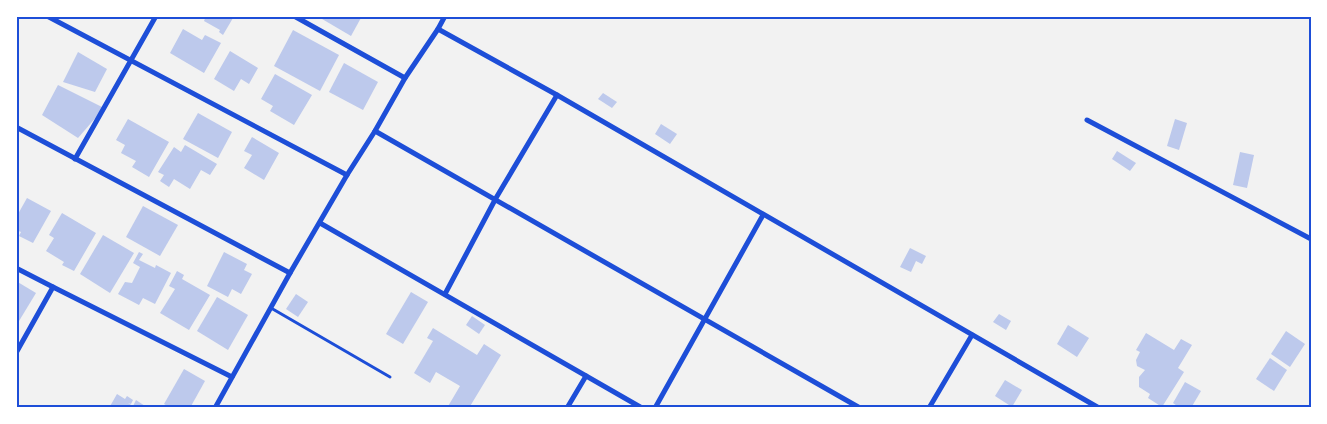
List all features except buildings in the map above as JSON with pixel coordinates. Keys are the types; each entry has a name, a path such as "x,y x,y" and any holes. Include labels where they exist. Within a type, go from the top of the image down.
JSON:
{"street":[{"path":"47,16 348,175"},
{"path":"75,159 156,16"},
{"path":"294,16 404,78"},
{"path":"214,408 404,78 438,30 445,16"},
{"path":"438,30 557,96 1098,408"},
{"path":"444,294 496,198 557,96"},
{"path":"1087,120 1311,239"},
{"path":"16,127 290,273"},
{"path":"375,131 496,198 860,408"},
{"path":"654,408 763,215"},
{"path":"320,223 642,408"},
{"path":"16,268 232,376"},
{"path":"16,353 53,287"},
{"path":"928,408 972,335"},
{"path":"567,408 586,376"}],"lane":[{"path":"271,308 390,377"}]}
